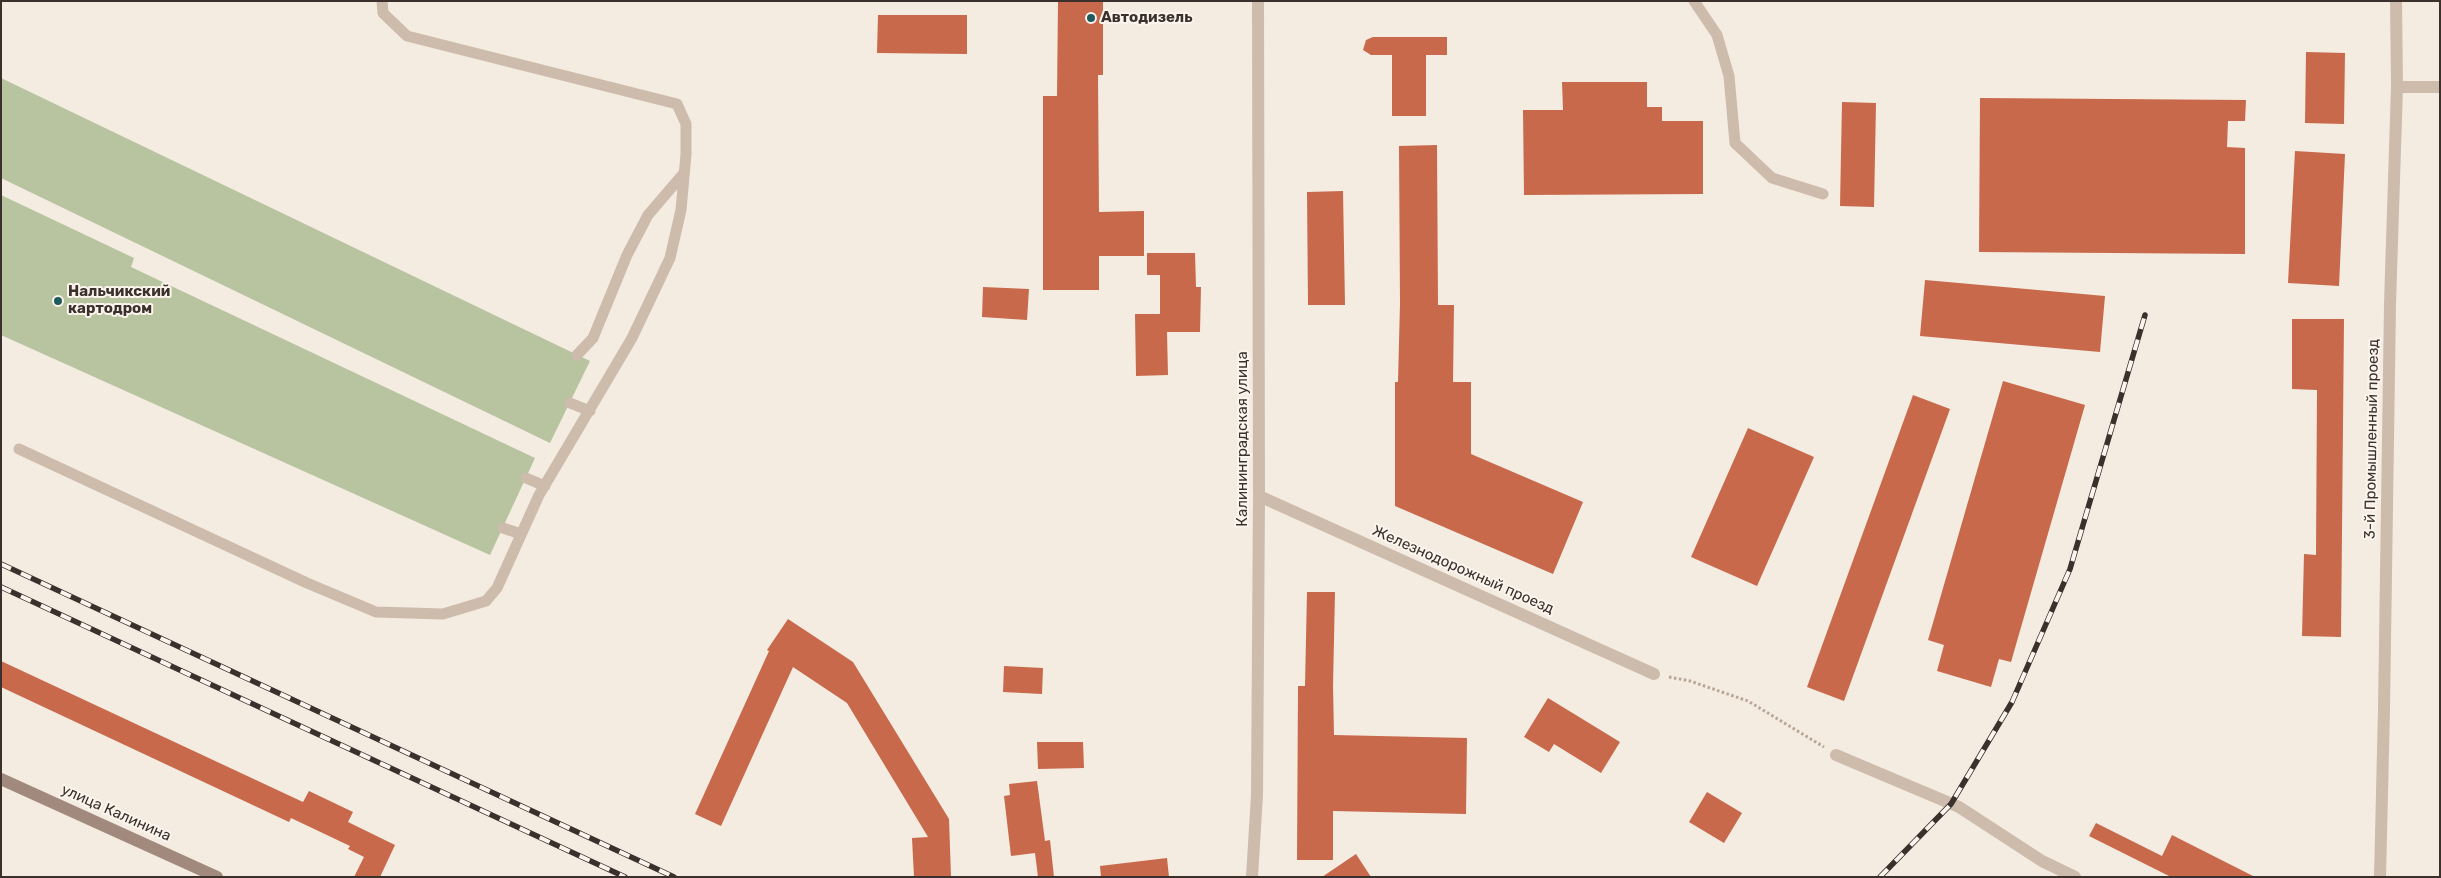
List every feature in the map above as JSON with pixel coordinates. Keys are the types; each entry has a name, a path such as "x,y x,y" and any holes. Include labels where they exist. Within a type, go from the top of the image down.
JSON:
{"main road":[{"name":"улица Калинина","path":"1,779 217,877"}],"street":[{"name":"Калининградская улица","path":"1252,877 1257,795 1260,496 1258,1"},
{"name":"3-й Промышленный проезд","path":"2380,877 2390,314 2397,87 2396,1"},
{"path":"2397,87 2440,87"},
{"name":"Железнодорожный проезд","path":"1260,496 1654,674"},
{"path":"1836,755 1959,807 2042,861 2075,877"}],"lane":[{"path":"20,449 376,612 443,614 486,601 497,588 545,486 632,338 670,258 681,210 686,124 677,104 407,36 383,12 382,1"},
{"path":"1694,1 1718,35 1729,76 1735,143 1772,178 1823,194"},
{"path":"577,355 593,338 627,255 648,215 684,174"},
{"path":"570,403 590,411"},
{"path":"526,478 545,486"},
{"path":"503,528 522,534"}],"path":[{"path":"1654,674 1690,681 1748,701 1836,755"}],"green space":[{"path":"1,78 590,361 550,443 1,178"},
{"path":"1,195 134,258 131,267 535,458 490,555 1,335"}],"building":[{"path":"1058,1 1103,1 1103,75 1098,75 1099,212 1144,211 1144,256 1099,256 1099,290 1043,290 1043,96 1057,96"},
{"path":"878,15 967,15 967,54 877,53"},
{"path":"1373,37 1447,37 1447,55 1426,55 1426,116 1392,116 1392,55 1371,55 1363,50 1366,40"},
{"path":"2306,52 2345,53 2344,124 2305,123"},
{"path":"1562,82 1647,82 1647,107 1662,107 1662,121 1703,121 1703,194 1524,195 1523,110 1563,110"},
{"path":"1980,98 2246,100 2245,121 2228,121 2227,147 2245,148 2245,254 1979,252"},
{"path":"1842,102 1876,103 1874,207 1840,206"},
{"path":"1437,145 1438,305 1454,305 1453,382 1471,382 1471,454 1583,502 1553,574 1395,506 1395,382 1398,382 1400,304 1399,146"},
{"path":"2295,151 2345,154 2339,286 2288,283"},
{"path":"1343,191 1345,305 1308,305 1307,192"},
{"path":"1147,253 1195,253 1196,287 1201,287 1200,332 1167,332 1168,375 1136,376 1135,314 1160,314 1160,275 1147,275"},
{"path":"1925,280 2105,296 2100,352 1920,336"},
{"path":"983,287 1029,289 1027,320 982,317"},
{"path":"2292,319 2344,319 2341,637 2302,636 2304,554 2316,555 2317,390 2292,389"},
{"path":"2003,381 2085,405 2011,662 1999,659 1991,687 1937,671 1944,645 1928,640"},
{"path":"1913,395 1950,409 1844,701 1807,687"},
{"path":"1748,428 1814,457 1757,586 1691,557"},
{"path":"1307,592 1335,592 1334,735 1467,738 1466,814 1333,811 1333,860 1297,860 1298,686 1305,686"},
{"path":"788,619 853,662 949,819 951,877 914,877 912,838 928,837 847,703 793,667 721,826 695,814 769,651 767,650"},
{"path":"1,661 303,802 309,791 353,812 348,822 395,845 380,877 354,877 364,857 348,849 350,846 291,818 289,822 1,687"},
{"path":"1004,666 1043,668 1042,694 1003,692"},
{"path":"1548,698 1620,742 1601,773 1554,744 1549,752 1524,737"},
{"path":"1037,742 1083,742 1084,768 1038,769"},
{"path":"1037,781 1045,841 1050,840 1054,877 1038,877 1035,853 1011,856 1004,796 1010,795 1009,784"},
{"path":"1707,792 1742,813 1724,843 1689,822"},
{"path":"2096,823 2162,856 2172,835 2255,877 2171,877 2089,836"},
{"path":"1356,854 1371,877 1322,877"},
{"path":"1167,858 1169,877 1101,877 1100,866"}],"railway":[{"path":"1880,877 1951,804 2012,702 2070,569 2145,315"},
{"path":"1,564 674,877"},
{"path":"1,587 625,877"}],"place":[{"name":"Автодизель","path":"1091,18"},
{"name":"Нальчикский картодром","path":"58,301"}]}
